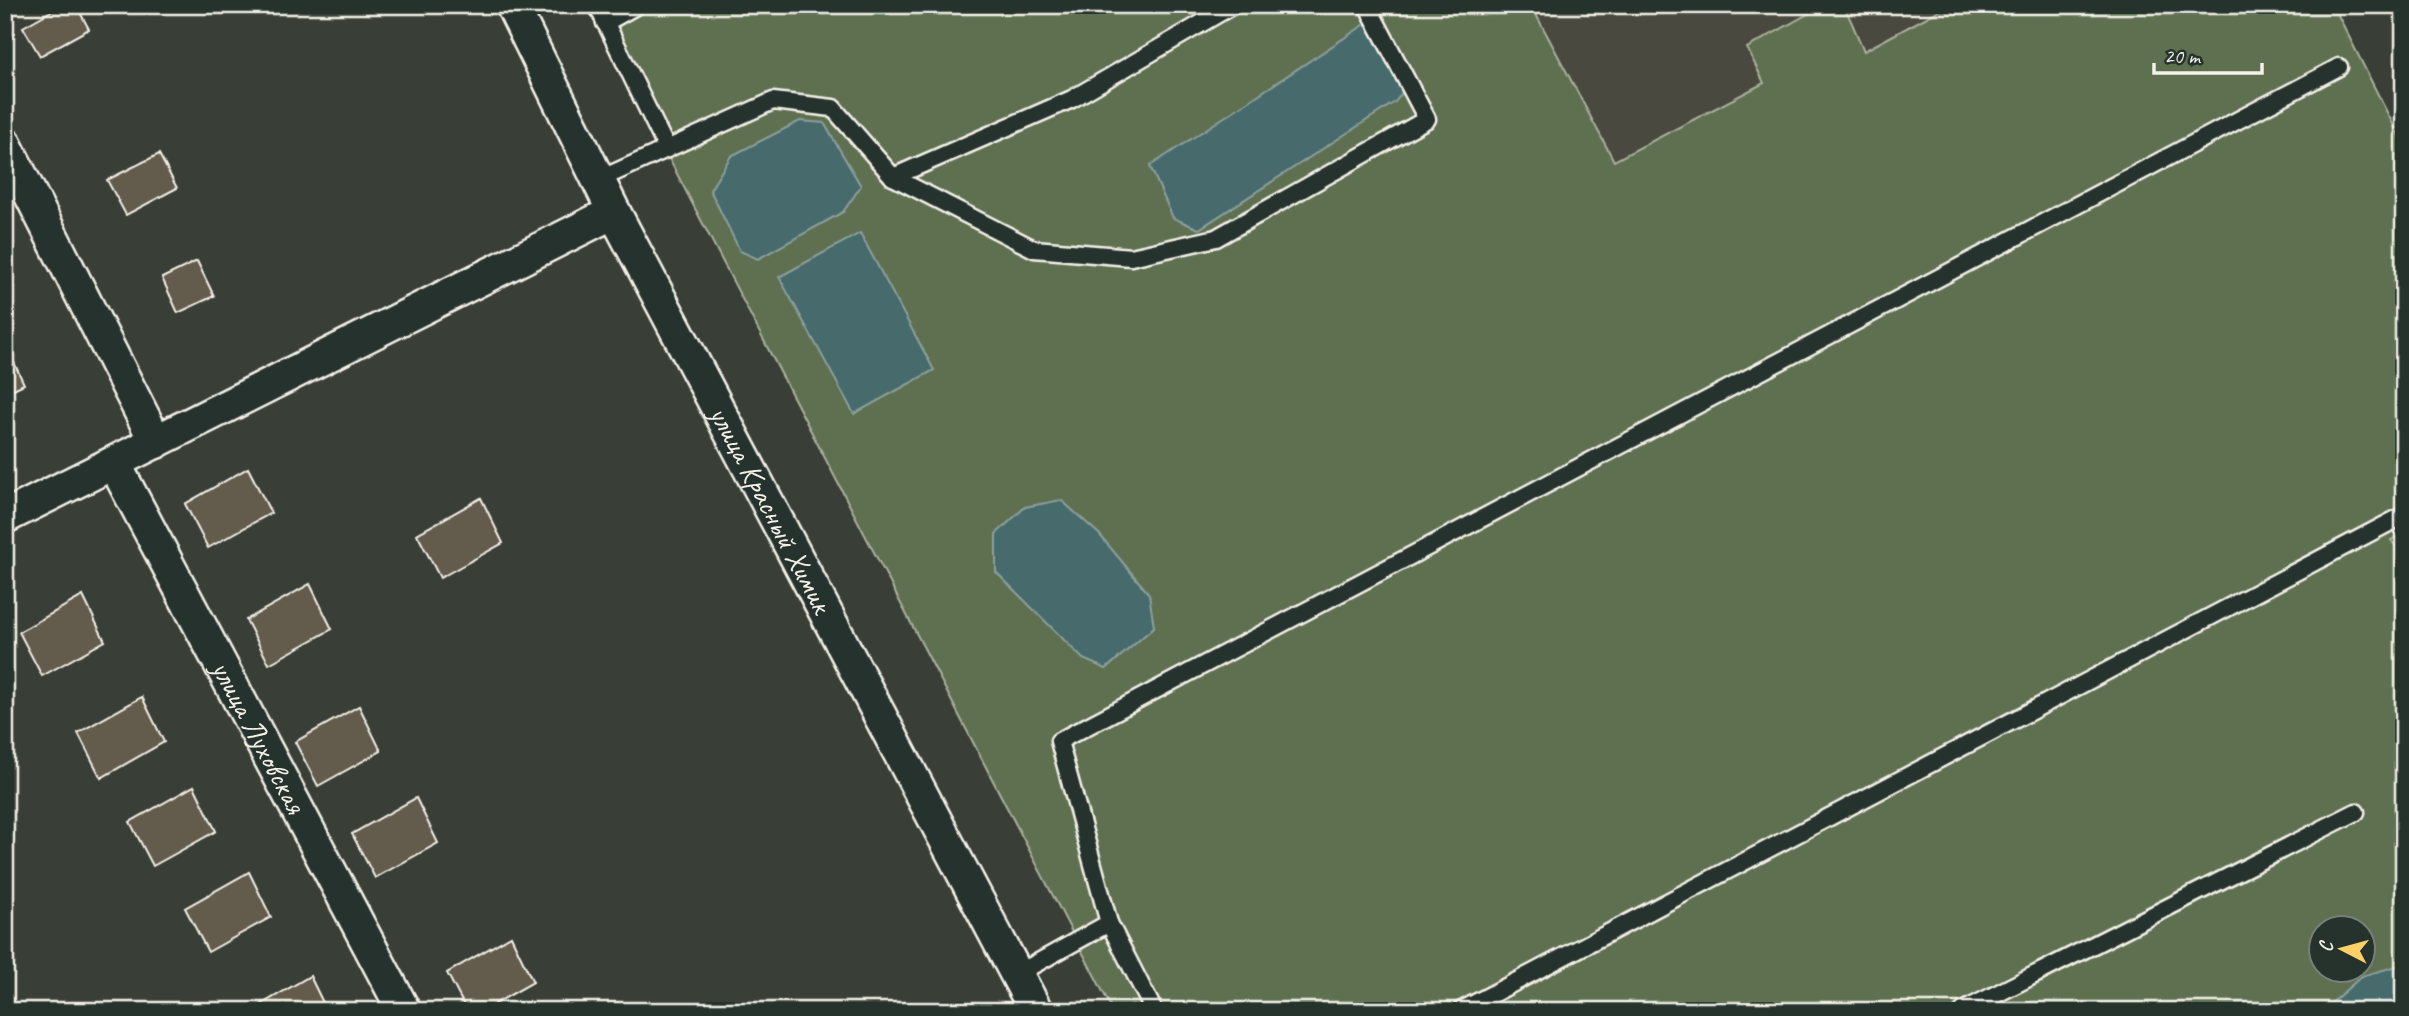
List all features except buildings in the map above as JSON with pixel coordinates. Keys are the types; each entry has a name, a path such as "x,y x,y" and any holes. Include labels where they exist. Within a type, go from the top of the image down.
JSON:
{"street":[{"name":"улица Красный Химик","path":"512,5 614,212 1036,1011"},
{"path":"5,144 156,442"},
{"path":"5,517 614,212"},
{"name":"улица Луховская","path":"114,463 404,1011"}],"lane":[{"path":"597,5 667,149"},
{"path":"605,23 637,5"},
{"path":"893,177 1072,99 1233,5"},
{"path":"598,180 773,101 834,108 893,177 1034,249 1131,257 1216,238 1427,119 1367,5"},
{"path":"1154,1011 1108,923 1059,741 2339,67"},
{"path":"1460,1011 2404,516"},
{"path":"1964,1011 2356,812"},
{"path":"1017,974 1108,923"}],"shaded area":[{"path":"1531,5 1824,5 1747,48 1765,82 1614,162"},
{"path":"1844,5 1949,5 1864,51"}],"green space":[{"path":"589,5 1531,5 1614,161 1764,83 1747,48 1824,5 1844,5 1864,51 1949,5 2333,5 2404,146 2404,533 2391,540 2404,557 2404,1011 1113,1011"}],"water":[{"path":"1378,23 1409,84 1395,102 1199,229 1173,218 1150,166 1364,25"},
{"path":"800,121 824,123 861,186 843,212 758,259 740,251 710,190 731,156"},
{"path":"860,233 934,370 854,414 779,277"},
{"path":"1061,500 1099,534 1149,594 1154,627 1106,669 1083,659 996,572 996,534 1025,507"},
{"path":"2404,964 2404,1011 2322,1011 2353,984 2378,984 2378,971"}]}
